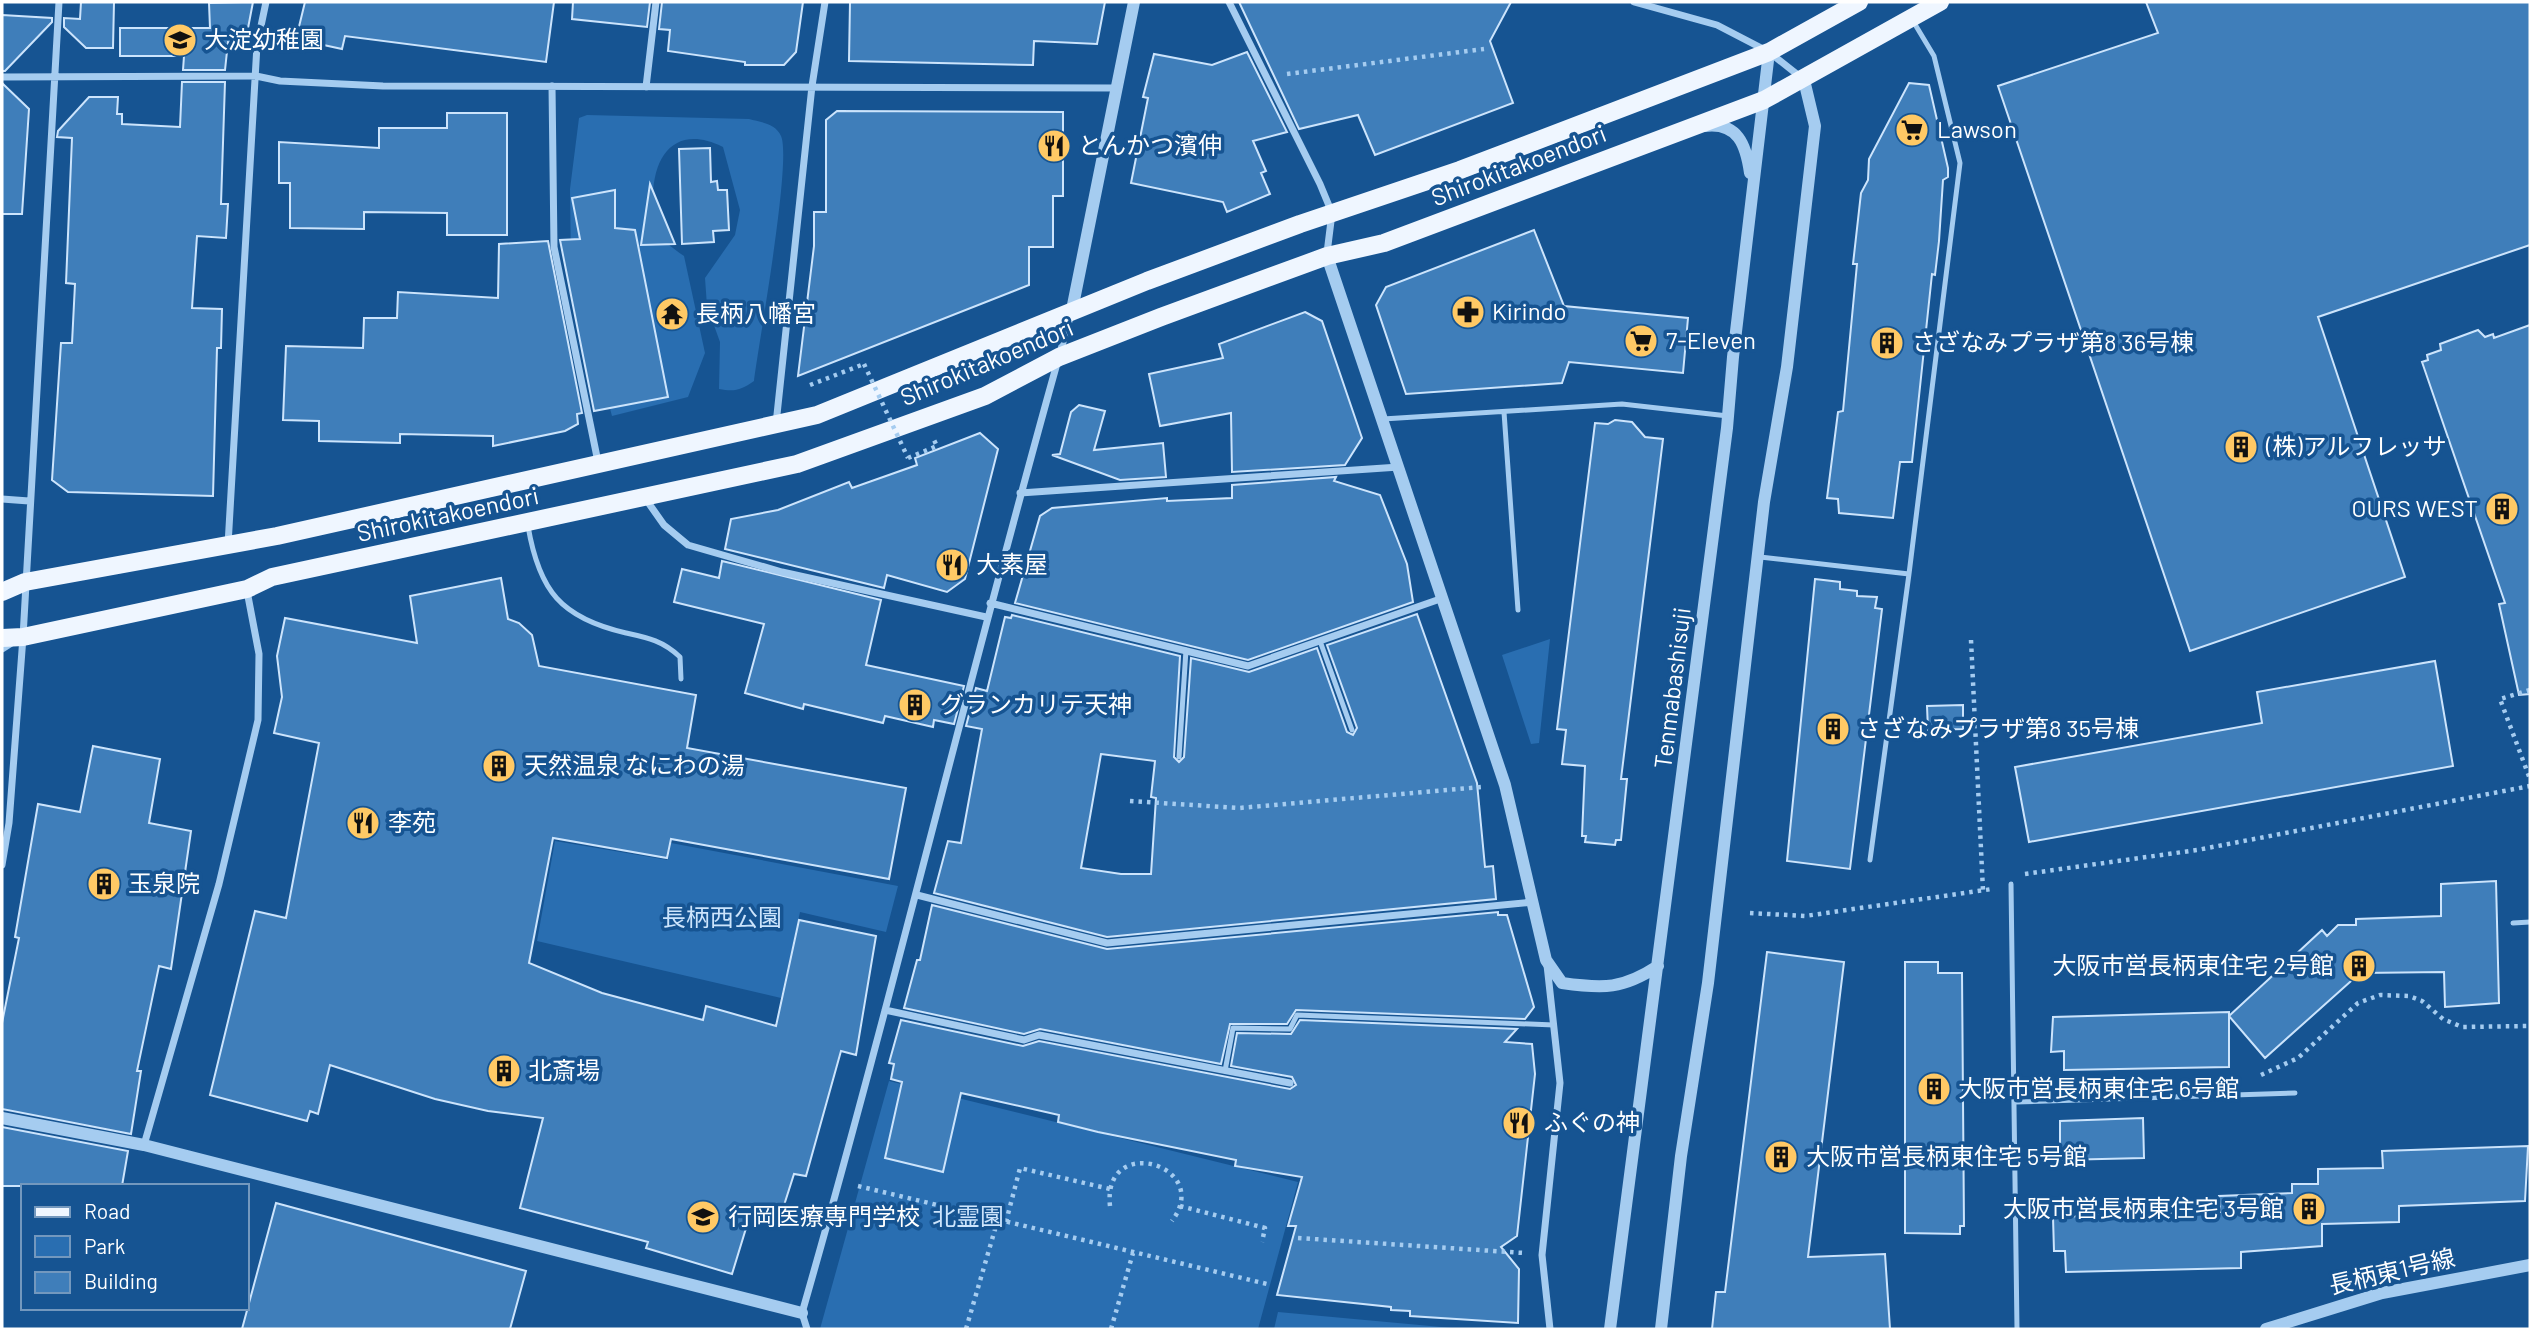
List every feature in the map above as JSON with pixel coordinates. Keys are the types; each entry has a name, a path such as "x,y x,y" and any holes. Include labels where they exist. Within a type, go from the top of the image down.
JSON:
{"main road":[{"name":"Shirokitakoendori","path":"2,592 25,582 228,545 599,466 817,415 973,354 1072,310 1332,213 1460,170 1769,52 1860,2"},
{"name":"Shirokitakoendori","path":"2,638 23,637 247,589 272,577 797,464 985,396 1059,358 1327,256 1384,243 1763,100 1804,80 1940,2"}],"street":[{"path":"2,865 9,823 23,637 59,2"},
{"path":"228,545 257,46 266,2"},
{"path":"646,87 656,2"},
{"path":"775,425 812,86 825,2"},
{"path":"807,1329 802,1313 917,895 986,617 1072,310 1135,2"},
{"path":"1229,2 1332,213 1327,256 1505,785 1546,960 1560,1083 1542,1255 1550,1329"},
{"path":"1633,2 1717,25 1769,52 1804,80 1815,126 1787,368 1757,556 1708,984 1681,1156 1661,1329"},
{"name":"Tenmabashisuji","path":"1610,1329 1728,416 1769,52"},
{"path":"2,77 256,76 280,81 383,86 1117,88"},
{"path":"552,86 554,247 599,466"},
{"path":"1690,127 1716,124 1731,129 1742,139 1753,190"},
{"path":"1020,493 1399,467"},
{"path":"645,497 664,524 688,545 782,572 986,617"},
{"path":"2,499 29,501"},
{"path":"2,579 25,582"},
{"path":"144,1145 219,884 258,720 259,654 247,589"},
{"path":"990,603 1248,666 1443,598"},
{"path":"2,649 23,637"},
{"path":"917,895 1107,943 1533,902"},
{"path":"1546,960 1562,984 1609,988 1634,982 1658,966"},
{"path":"885,1010 1024,1040 1039,1035 1290,1083"},
{"path":"2,1118 144,1145 802,1313"},
{"name":"長柄東1号線","path":"2266,1329 2382,1293 2530,1265"}],"lane":[{"path":"1870,860 1960,163 1934,56 1911,18"},
{"path":"1383,419 1622,404 1728,416"},
{"path":"1504,412 1518,610"},
{"path":"527,523 542,580 556,599 574,615 594,624 649,637 668,646 680,657 681,679"},
{"path":"1757,556 1909,574"},
{"path":"1320,641 1352,730"},
{"path":"1179,757 1186,650"},
{"path":"2011,884 2017,1329"},
{"path":"2513,923 2530,922"},
{"path":"1225,1071 1233,1028 1290,1030 1297,1015 1555,1025"},
{"path":"2015,1102 2295,1093"}],"path":[{"path":"1265,77 1484,49"},
{"path":"810,385 864,364 908,458"},
{"path":"1971,640 1983,891"},
{"path":"2530,690 2500,699 2530,779"},
{"path":"1130,801 1239,808 1505,785"},
{"path":"1750,913 1805,916 1983,891 2011,884 2023,874 2197,850 2530,786"},
{"path":"2257,1077 2298,1058 2358,1003 2381,995 2409,996 2421,1001 2443,1019 2462,1027 2530,1026"},
{"path":"1110,1206 1110,1189 1120,1171 1129,1165 1149,1162 1168,1170 1179,1186 1180,1206 1172,1221"},
{"path":"1006,1222 1020,1167 1110,1189"},
{"path":"840,1181 1267,1284"},
{"path":"1180,1206 1265,1228 1262,1242"},
{"path":"966,1329 998,1219"},
{"path":"1298,1238 1542,1255"},
{"path":"1111,1329 1133,1253"}],"green space":[{"name":"長柄八幡宮","path":"587,115 749,119 768,124 779,132 783,152 779,214 754,381 734,390 719,389 720,342 707,306 705,278 735,235 740,210 723,147 694,139 682,141 672,146 658,166 654,180 653,218 656,229 663,238 684,256 705,353 688,397 612,416 571,263 570,189 579,118"},
{"path":"1550,639 1539,743 1531,744 1502,655"},
{"name":"長柄西公園","path":"555,841 668,860 671,843 898,886 886,932 800,912 781,998 537,941"},
{"name":"北霊園","path":"889,1081 1298,1182 1258,1329 820,1329"},
{"path":"1278,1312 1463,1329 1274,1329"}],"building":[{"path":"81,2 114,2 113,48 86,48 64,27 64,18 80,19"},
{"path":"253,2 245,44 228,42 225,70 183,70 184,56 120,56 120,28 210,28 209,3"},
{"path":"305,2 554,2 546,62 345,36 342,49 296,39"},
{"path":"573,2 650,2 647,27 572,19"},
{"path":"662,2 803,2 796,52 784,65 745,65 745,62 668,51 670,30 659,29"},
{"path":"850,2 1105,2 1097,44 1034,41 1033,65 849,61"},
{"path":"1239,2 1511,2 1490,41 1513,103 1375,155 1358,115 1299,129"},
{"name":"(株)アルフレッサ","path":"2146,2 2530,2 2530,245 2318,317 2405,577 2190,651 1998,86 2158,33"},
{"path":"2,15 52,18 52,22 5,71 2,71"},
{"path":"1247,52 1287,132 1253,141 1266,171 1261,173 1270,194 1227,212 1223,202 1131,183 1148,98 1143,97 1154,54 1212,65"},
{"path":"182,82 225,82 221,204 228,204 226,238 197,236 192,308 222,309 221,348 217,348 213,496 68,492 52,480 61,343 72,343 75,284 66,283 72,138 57,137 58,131 89,97 118,97 117,114 122,114 122,124 180,127"},
{"path":"2,83 29,109 22,214 2,214"},
{"name":"さざなみプラザ第8 36号棟","path":"1909,83 1929,85 1948,168 1948,177 1943,180 1939,241 1935,275 1932,274 1912,462 1900,462 1893,518 1839,513 1838,499 1827,498 1838,412 1843,411 1857,264 1853,264 1861,193 1868,180 1869,159"},
{"path":"837,111 1063,112 1063,196 1053,196 1053,247 1029,247 1029,285 798,376 814,246 814,212 826,212 826,120"},
{"path":"447,113 507,113 507,235 447,235 447,213 364,212 364,229 290,228 290,183 279,183 279,142 379,148 379,128 447,128"},
{"path":"710,148 711,182 717,181 718,190 727,190 729,230 713,231 714,242 682,244 679,149"},
{"path":"650,184 675,244 641,245"},
{"path":"615,190 615,228 635,230 668,397 594,411 560,240 580,239 572,198"},
{"name":"Kirindo","path":"1534,230 1564,306 1688,318 1683,373 1569,362 1562,383 1406,394 1376,305 1386,287"},
{"path":"548,241 582,413 577,414 578,424 565,431 493,446 493,436 400,434 400,443 319,441 319,421 283,420 286,346 363,348 364,318 397,318 398,292 498,298 499,244"},
{"path":"1305,312 1322,321 1362,438 1345,465 1232,472 1231,413 1160,426 1149,374 1223,358 1219,344"},
{"name":"OURS WEST","path":"2530,325 2530,694 2519,695 2499,604 2505,603 2422,362 2428,360 2427,355 2441,350 2440,344 2478,330 2485,337 2493,334 2494,338"},
{"path":"1079,405 1105,411 1094,450 1163,443 1166,477 1120,480 1052,455 1060,454 1071,412"},
{"path":"1615,420 1632,422 1645,437 1663,439 1621,779 1627,779 1621,840 1616,840 1615,845 1585,842 1586,836 1582,836 1585,766 1562,764 1566,730 1557,729 1595,423 1608,424"},
{"path":"980,433 998,449 965,579 947,592 887,575 884,588 725,549 731,519 778,510 849,482 852,488 917,465 915,458"},
{"path":"1336,477 1334,481 1380,495 1407,564 1413,602 1248,660 1015,603 1040,516 1052,508 1167,498 1167,501 1232,498 1232,485"},
{"path":"722,561 881,600 866,665 964,686 954,724 934,720 933,727 885,716 883,723 804,704 803,709 745,693 764,624 674,602 682,569 719,578"},
{"path":"501,578 508,619 519,623 532,635 539,666 696,695 687,748 906,788 889,879 671,839 667,858 553,838 529,963 602,993 703,1020 706,1006 776,1026 799,920 876,936 856,1055 841,1051 806,1176 794,1174 779,1221 751,1212 732,1274 646,1248 648,1242 520,1208 543,1118 488,1111 435,1099 330,1065 318,1114 310,1111 307,1121 210,1095 255,911 286,918 319,743 274,733 282,697 277,656 285,618 417,643 410,596"},
{"name":"さざなみプラザ第8 35号棟","path":"1815,579 1840,582 1840,589 1857,591 1857,596 1877,597 1875,608 1882,609 1850,869 1787,861"},
{"path":"1417,614 1477,783 1485,867 1493,866 1496,899 1107,937 934,893 948,841 961,843 982,729 966,726 976,688 987,691 1005,617 1011,618 1012,615 1180,656 1174,757 1179,762 1184,757 1191,658 1249,672 1317,648 1347,732 1353,735 1357,728 1327,645","holes":["1101,754 1155,761 1151,797 1156,798 1151,874 1121,874 1081,868"]},
{"path":"2435,661 2453,766 2029,842 2015,767 2262,723 2257,692"},
{"path":"1963,705 1963,729 1928,730 1927,706"},
{"path":"93,746 160,759 149,823 191,831 171,969 159,966 137,1071 141,1071 131,1134 2,1109 2,1023 19,938 15,937 38,804 80,812"},
{"name":"大阪市営長柄東住宅 2号館","path":"2496,881 2499,1003 2445,1007 2444,972 2360,973 2265,1058 2229,1016 2322,930 2327,936 2338,925 2356,925 2356,919 2441,916 2441,884"},
{"path":"932,905 1107,949 1498,912 1498,915 1507,915 1534,1007 1525,1019 1296,1010 1287,1024 1230,1024 1221,1064 1040,1029 1024,1034 904,1008 917,960 920,960"},
{"name":"大阪市営長柄東住宅 5号館","path":"1767,952 1844,962 1808,1257 1885,1254 1890,1329 1712,1329 1716,1292 1725,1292"},
{"name":"大阪市営長柄東住宅 6号館","path":"1905,962 1938,962 1938,973 1962,973 1964,1226 1960,1226 1960,1234 1905,1233"},
{"path":"2229,1012 2229,1067 2064,1070 2064,1051 2051,1052 2053,1017"},
{"path":"901,1020 1023,1046 1039,1041 1290,1089 1296,1085 1292,1077 1231,1066 1237,1033 1291,1034 1300,1020 1517,1029 1505,1042 1532,1044 1535,1074 1517,1236 1501,1247 1519,1269 1518,1323 1410,1316 1410,1311 1391,1310 1391,1307 1277,1295 1296,1226 1288,1226 1302,1177 1235,1166 1236,1160 1098,1132 1058,1122 1059,1115 961,1093 943,1172 885,1158 902,1082 891,1079 894,1064 889,1063"},
{"path":"2143,1118 2144,1158 2060,1160 2060,1121"},
{"path":"2,1127 128,1151 122,1184 2,1186"},
{"name":"大阪市営長柄東住宅 3号館","path":"2528,1146 2525,1201 2399,1206 2399,1222 2322,1224 2322,1246 2241,1252 2241,1268 2066,1272 2065,1251 2054,1251 2053,1217 2220,1212 2219,1196 2292,1193 2292,1184 2318,1184 2318,1169 2383,1168 2382,1151"},
{"path":"276,1203 526,1271 510,1329 242,1329"}],"place":[{"name":"大淀幼稚園","path":"180,40"},
{"name":"Lawson","path":"1912,130"},
{"name":"とんかつ濱伸","path":"1054,146"},
{"name":"Kirindo","path":"1468,312"},
{"name":"長柄八幡宮","path":"672,314"},
{"name":"7-Eleven","path":"1641,341"},
{"name":"さざなみプラザ第8 36号棟","path":"1887,343"},
{"name":"(株)アルフレッサ","path":"2241,447"},
{"name":"OURS WEST","path":"2502,509"},
{"name":"大素屋","path":"952,565"},
{"name":"グランカリテ天神","path":"915,705"},
{"name":"さざなみプラザ第8 35号棟","path":"1833,729"},
{"name":"天然温泉 なにわの湯","path":"499,766"},
{"name":"李苑","path":"363,823"},
{"name":"玉泉院","path":"104,884"},
{"name":"大阪市営長柄東住宅 2号館","path":"2359,966"},
{"name":"北斎場","path":"504,1071"},
{"name":"大阪市営長柄東住宅 6号館","path":"1934,1089"},
{"name":"ふぐの神","path":"1519,1123"},
{"name":"大阪市営長柄東住宅 5号館","path":"1781,1157"},
{"name":"大阪市営長柄東住宅 3号館","path":"2309,1209"},
{"name":"行岡医療専門学校","path":"703,1217"}]}
